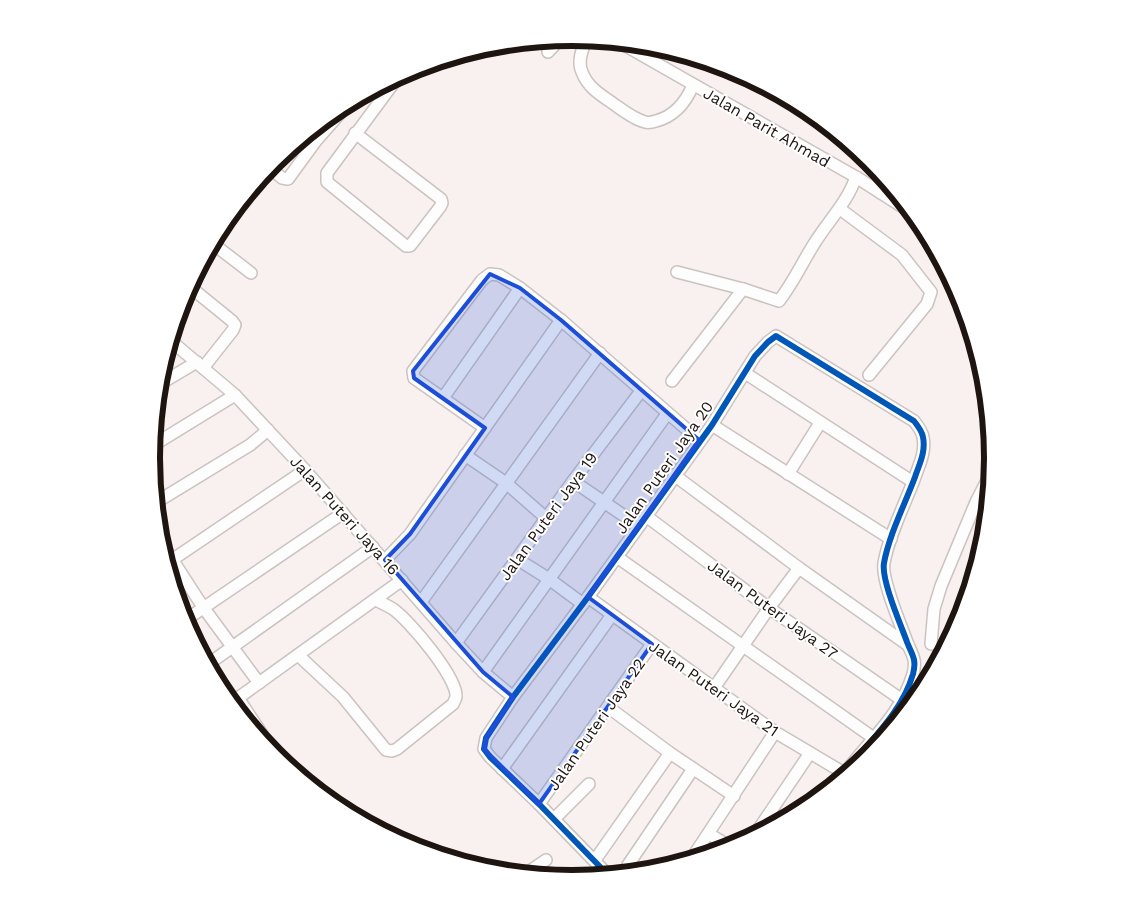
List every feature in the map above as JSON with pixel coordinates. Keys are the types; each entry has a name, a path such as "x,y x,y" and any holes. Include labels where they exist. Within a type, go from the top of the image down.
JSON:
{"street":[{"path":"584,46 580,61 582,73 594,91 625,112 646,123 658,121 672,115 684,102 692,87"},
{"path":"548,52 553,47"},
{"name":"Jalan Parit Ahmad","path":"634,51 854,182 881,193 893,201"},
{"path":"355,132 441,199 440,207 410,246 406,246 327,182 327,173 355,132 388,90"},
{"path":"275,172 282,178 288,179 309,141"},
{"path":"677,272 743,289 779,301 791,286 814,243 842,205 854,182"},
{"path":"881,193 883,188"},
{"path":"842,205 902,255 931,292 928,304 869,375"},
{"path":"218,248 250,273"},
{"path":"484,428 414,378 413,371 482,280 490,274 499,275 520,288 561,320 699,440"},
{"path":"442,398 520,288"},
{"path":"672,381 743,289"},
{"path":"168,380 200,365 233,330 234,325 232,321 195,291"},
{"path":"385,560 410,534 561,320"},
{"name":"Jalan Puteri Jaya 20","path":"484,749 486,738 513,697 617,557 699,440 712,425 755,356 776,336 914,421 921,431 923,438 923,454 913,482"},
{"name":"Jalan Puteri Jaya 16","path":"176,345 235,395 305,470 456,643 483,672 513,697"},
{"path":"421,602 600,353"},
{"path":"745,373 913,482 883,565 887,585 908,645 915,658 914,673 902,700 879,734"},
{"name":"Jalan Puteri Jaya 19","path":"456,643 573,481 641,391"},
{"path":"161,441 235,395"},
{"path":"483,672 667,414"},
{"path":"788,474 820,423"},
{"path":"712,425 891,539"},
{"path":"162,499 250,445 268,430"},
{"path":"465,456 506,483 546,518"},
{"path":"173,560 305,470"},
{"path":"674,475 799,568 908,645"},
{"name":"Jalan Puteri Jaya 27","path":"573,481 642,521 902,700"},
{"path":"932,644 934,609 940,586 983,490"},
{"path":"191,616 343,513"},
{"path":"213,661 373,547"},
{"path":"617,557 874,739"},
{"name":"Jalan Puteri Jaya 21","path":"517,558 585,601 612,615 836,774"},
{"path":"714,688 799,568"},
{"path":"175,569 259,683"},
{"path":"237,699 402,580"},
{"path":"298,655 343,697 386,750 392,751 397,749 453,704 456,697 455,690 445,669 416,630 394,610 376,600"},
{"path":"502,769 612,615"},
{"name":"Jalan Puteri Jaya 22","path":"539,804 652,644"},
{"path":"608,707 670,753 734,796"},
{"path":"696,852 775,732"},
{"name":"Jalan Puteri Jaya 22","path":"484,749 603,870"},
{"path":"595,860 670,753"},
{"path":"762,824 810,754"},
{"path":"628,865 693,768"},
{"path":"554,819 589,784"},
{"path":"708,834 722,842"},
{"path":"533,869 546,860"}],"highlighted area":[{"path":"490,274 520,288 561,320 699,440 588,597 652,644 539,804 484,749 486,738 513,697 483,672 385,560 410,534 485,428 414,378 413,371"}],"cycle path":[{"path":"603,870 490,757 484,749 486,738 513,697 712,425 755,356 776,336 914,421 923,437 924,448 922,458 893,531 884,563 888,591 913,657 913,674 907,690 890,718 864,750"}]}
